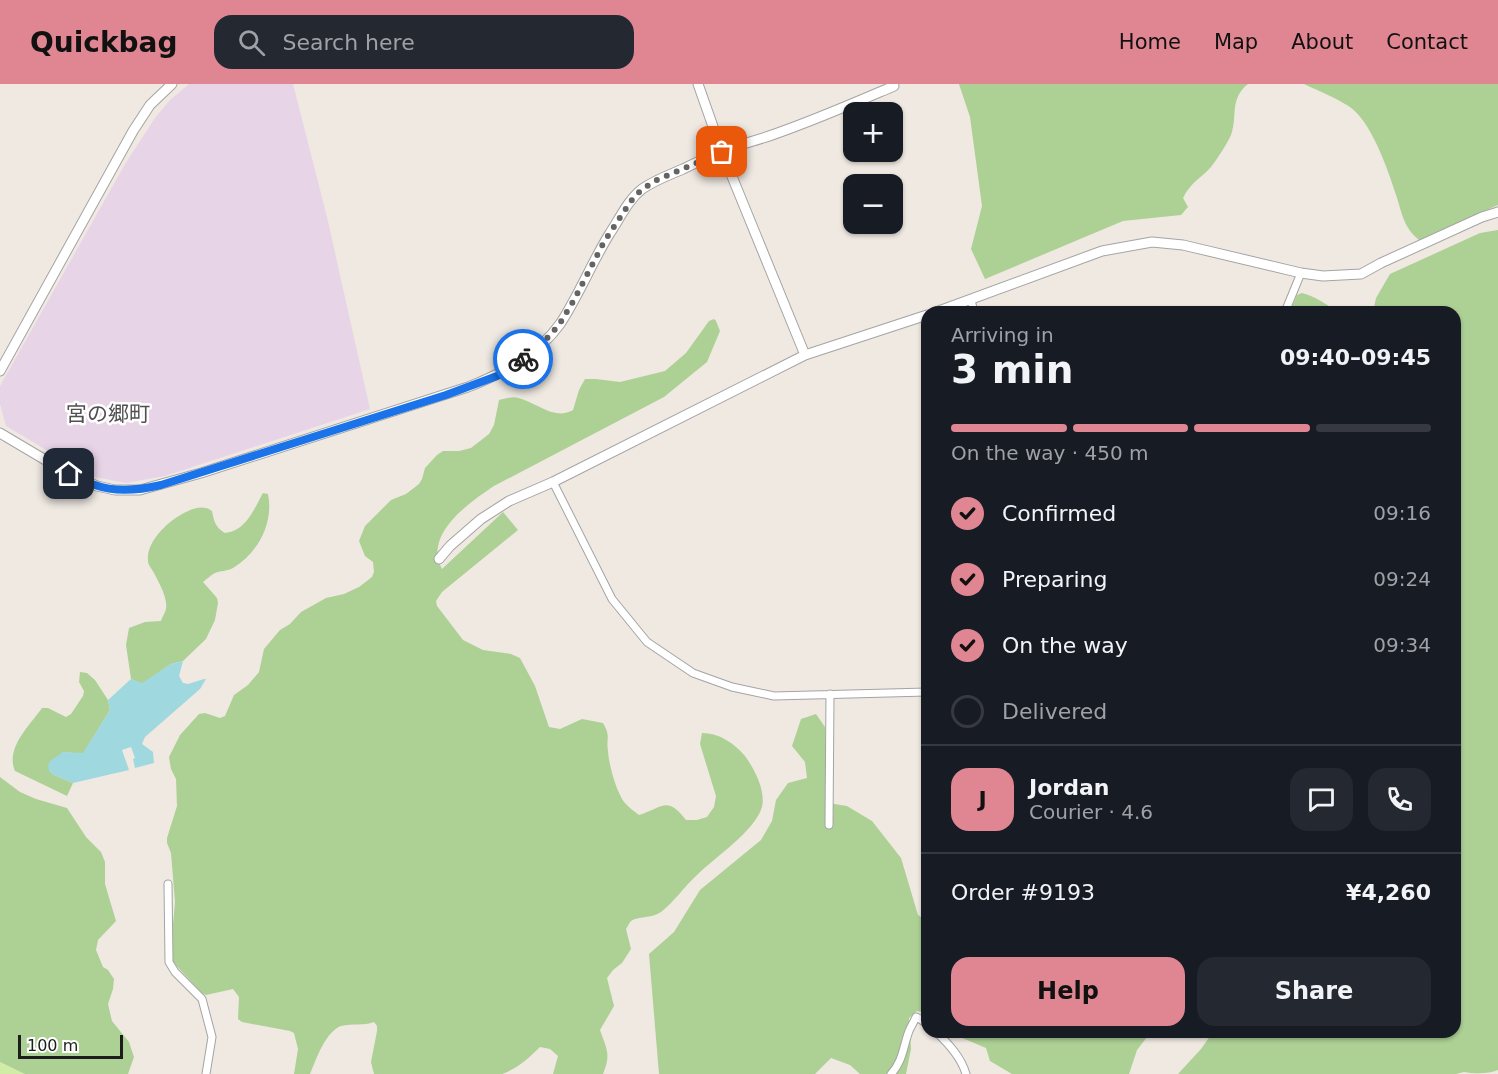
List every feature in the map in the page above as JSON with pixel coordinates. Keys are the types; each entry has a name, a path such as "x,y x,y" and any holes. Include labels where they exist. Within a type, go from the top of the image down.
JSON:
{"street":[{"path":"0,371 133,131 150,105 172,84"},
{"path":"698,84 722,152 805,355"},
{"path":"0,433 69,474 97,486 115,490 140,490 201,473 497,376 541,345 559,325 604,242 641,190 657,180 722,152 772,135 894,86"},
{"path":"953,306 1102,252 1152,242 1183,245 1301,273 1323,276 1360,274 1498,212"},
{"path":"1287,306 1301,273"},
{"path":"970,300 972,306"},
{"path":"439,559 450,546 481,519 509,501 553,482 805,355 921,317"},
{"path":"553,482 612,599 647,642 693,673 732,687 774,696 921,692"},
{"path":"829,825 830,694"},
{"path":"168,884 169,962 175,972 202,999 212,1037 206,1074"},
{"path":"891,1074 897,1068 903,1055 909,1030 916,1017 921,1020"},
{"path":"943,1038 963,1063 966,1074"}],"shaded area":[{"path":"189,84 293,84 327,217 370,409 165,476 126,483 90,476 6,426 0,404 0,386 125,164 155,118 170,100"}],"green space":[{"path":"959,84 1248,84 1238,96 1229,139 1211,167 1192,184 1186,193 1183,198 1188,207 1181,215 1123,221 985,279 971,249 982,206 970,117"},
{"path":"1304,84 1498,84 1498,205 1419,240 1406,224 1383,158 1365,123 1350,107"},
{"path":"1498,230 1498,1070 1486,1073 1456,1074 1178,1074 1209,1038 1461,1038 1461,306 1374,306 1376,298 1390,274 1480,233"},
{"path":"1302,293 1329,306 1292,306 1297,295"},
{"path":"714,319 720,331 707,362 664,397 494,486 452,520 439,544 438,556 442,569 503,512 518,530 442,592 436,601 437,606 463,640 483,650 511,654 520,658 535,686 549,727 560,729 582,719 603,723 608,734 611,771 616,785 624,802 639,815 664,805 674,808 686,820 707,817 714,807 716,796 700,744 702,733 714,735 731,743 748,761 762,794 762,807 758,816 743,835 696,876 661,912 653,916 634,919 629,924 626,929 631,949 622,963 607,978 614,1006 600,1030 607,1052 603,1074 553,1074 558,1056 550,1049 540,1047 518,1066 502,1074 374,1074 371,1062 377,1026 374,1022 345,1025 335,1029 322,1047 310,1074 294,1074 298,1049 294,1033 242,1022 238,1019 239,997 233,989 206,995 170,959 175,902 171,853 167,838 177,806 176,779 169,757 180,735 199,714 205,713 220,718 225,716 234,695 248,685 259,672 264,649 280,630 290,624 301,612 326,598 344,594 359,587 372,577 373,562 365,556 359,541 365,526 391,500 406,494 419,484 425,468 437,455 443,451 471,448 489,434 494,425 499,400 516,397 545,410 566,413 573,410 585,379 620,382 665,371 686,353 709,321"},
{"path":"263,493 268,494 269,516 257,546 233,568 215,573 203,582 217,598 218,603 215,620 206,639 183,661 171,664 142,684 131,679 126,645 129,628 145,622 161,621 166,610 164,595 148,562 148,553 155,539 173,520 192,509 199,508 212,511 216,524 222,531 225,533 232,531 244,524"},
{"path":"80,672 87,673 95,680 108,700 110,710 83,754 63,752 52,774 73,783 67,796 15,771 13,754 20,737 42,708 48,708 66,717 71,714 83,696 84,691 79,682"},
{"path":"816,714 825,727 828,803 847,806 872,821 901,858 918,915 921,917 921,1012 917,1011 909,1018 911,1049 906,1074 860,1074 850,1065 831,1058 815,1074 659,1074 649,954 674,932 700,890 761,840 772,821 776,800 788,783 807,778 805,762 792,746 801,719"},
{"path":"0,777 20,792 67,808 86,837 101,852 105,862 105,884 116,921 98,940 96,950 103,967 114,979 108,1004 112,1021 129,1042 134,1057 128,1074 25,1074 0,1062"},
{"path":"962,1038 1146,1038 1137,1050 1129,1074 1012,1074 990,1061 986,1048"},
{"path":"0,1062 25,1074 0,1074"}],"water":[{"path":"183,661 179,676 183,683 188,684 206,679 200,689 145,737 142,744 153,752 154,763 135,768 133,759 135,758 131,747 122,750 129,770 73,783 49,771 50,761 63,752 83,753 110,710 108,700 131,679 142,683 171,664"}],"way so far":[{"path":"523,359 541,345 559,325 604,242 641,190 657,180 722,152"}],"district":[{"name":"宮の郷町","path":"108,414"}],"route":[{"path":"69,474 97,486 115,490 140,490 161,485 446,395 497,376 523,359"}]}
